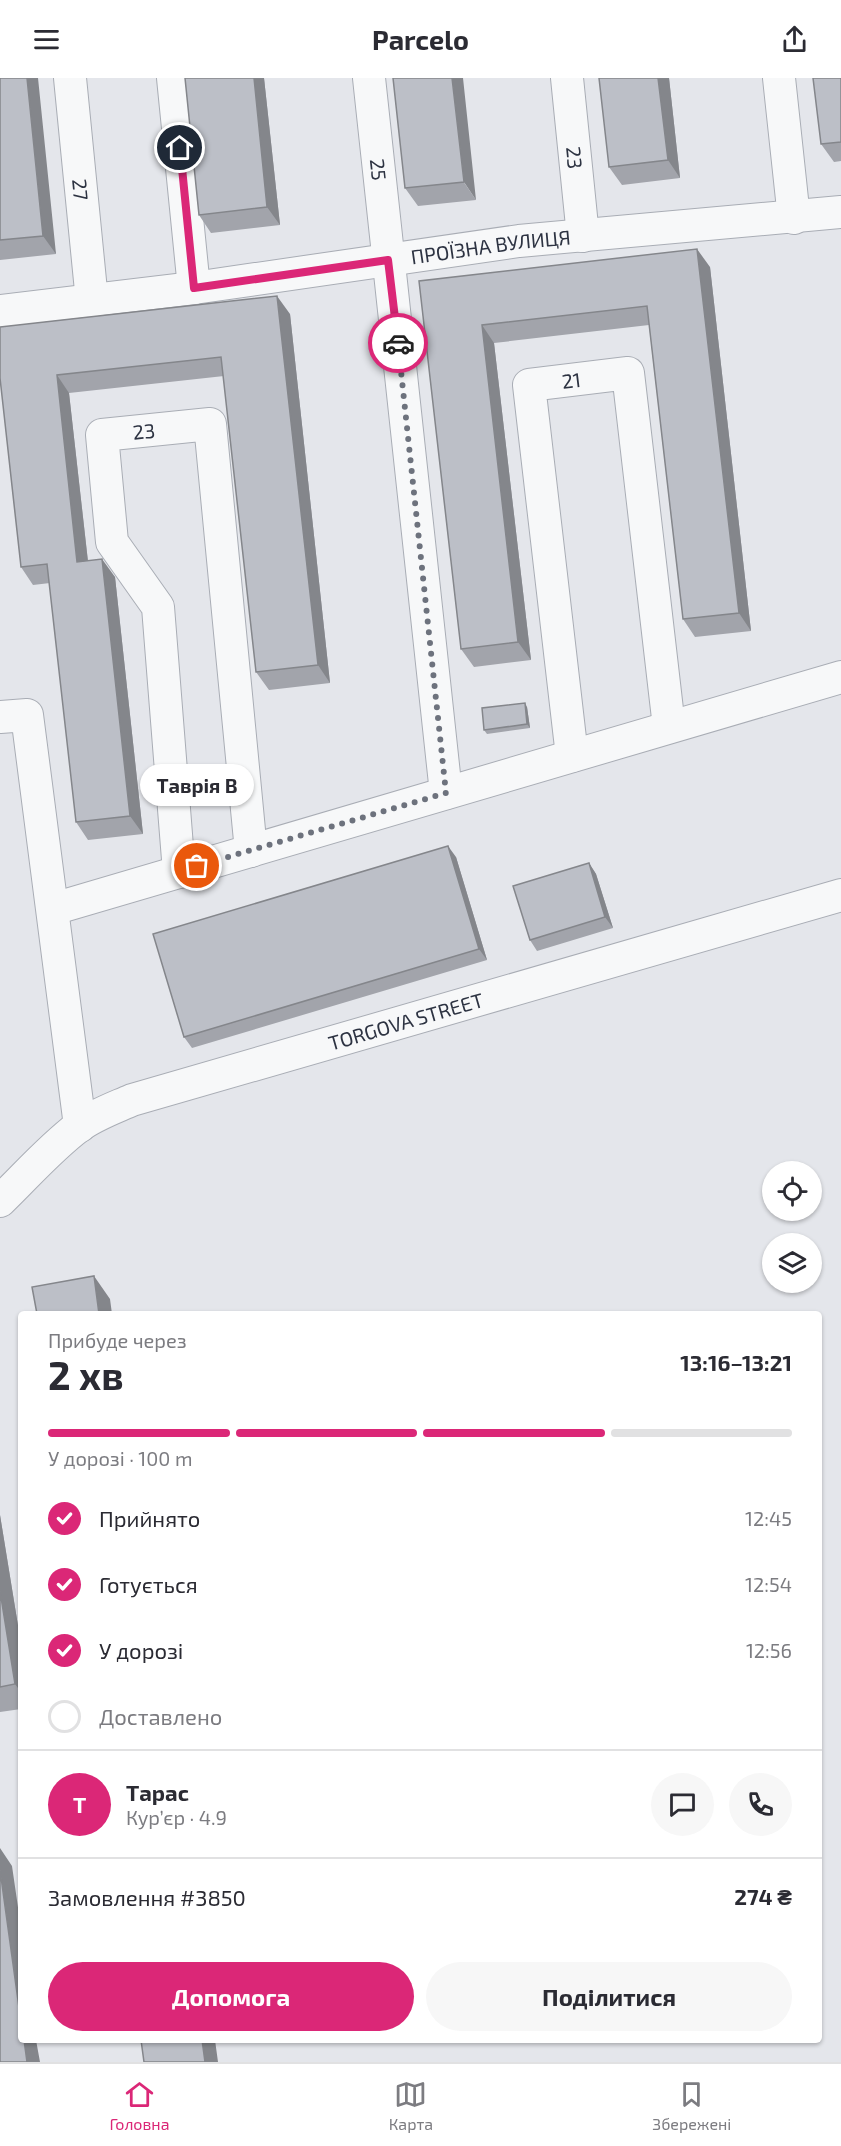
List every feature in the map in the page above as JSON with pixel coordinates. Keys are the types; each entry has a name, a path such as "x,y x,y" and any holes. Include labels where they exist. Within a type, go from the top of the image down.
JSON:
{"street":[{"name":"27","path":"70,78 92,301"},
{"path":"173,78 194,288"},
{"name":"25","path":"369,78 446,793"},
{"name":"23","path":"567,78 584,236"},
{"path":"779,78 794,218"},
{"name":"ПРОЇЗНА ВУЛИЦЯ","path":"0,311 194,288 519,241 841,212"},
{"name":"21","path":"572,756 529,385 628,374 669,727"},
{"name":"23","path":"179,872 158,607 112,542 102,435 210,424 251,850"},
{"path":"53,909 841,677"},
{"path":"0,717 27,715 80,1126"},
{"name":"TORGOVA STREET","path":"0,1201 55,1145 80,1126 132,1100 841,895"}],"building":[{"path":"0,78 27,78 43,236 0,240"},
{"path":"185,78 254,78 267,207 199,215"},
{"path":"393,78 452,78 464,182 405,188"},
{"path":"599,78 658,78 668,160 609,167"},
{"path":"813,78 841,78 841,142 821,144"},
{"path":"697,249 739,613 683,619 647,306 482,325 518,642 461,649 419,281"},
{"path":"277,296 318,665 256,672 221,357 57,375 77,562 102,559 130,816 76,822 47,564 21,567 0,378 0,327"},
{"path":"525,703 527,724 484,730 482,708"},
{"path":"448,846 479,949 184,1037 153,934"},
{"path":"589,863 605,917 530,940 513,886"},
{"path":"94,1276 99,1311 36,1311 32,1287"},
{"path":"0,1591 15,1684 0,1687"},
{"path":"0,1870 18,2000 18,2043 24,2043 27,2062 0,2062"},
{"path":"141,2043 202,2043 205,2062 144,2062"}],"way so far":[{"path":"197,866 446,793 398,343"}],"place":[{"name":"Таврія В","path":"197,866"}],"route":[{"path":"180,148 194,288 388,260 398,343"}]}
